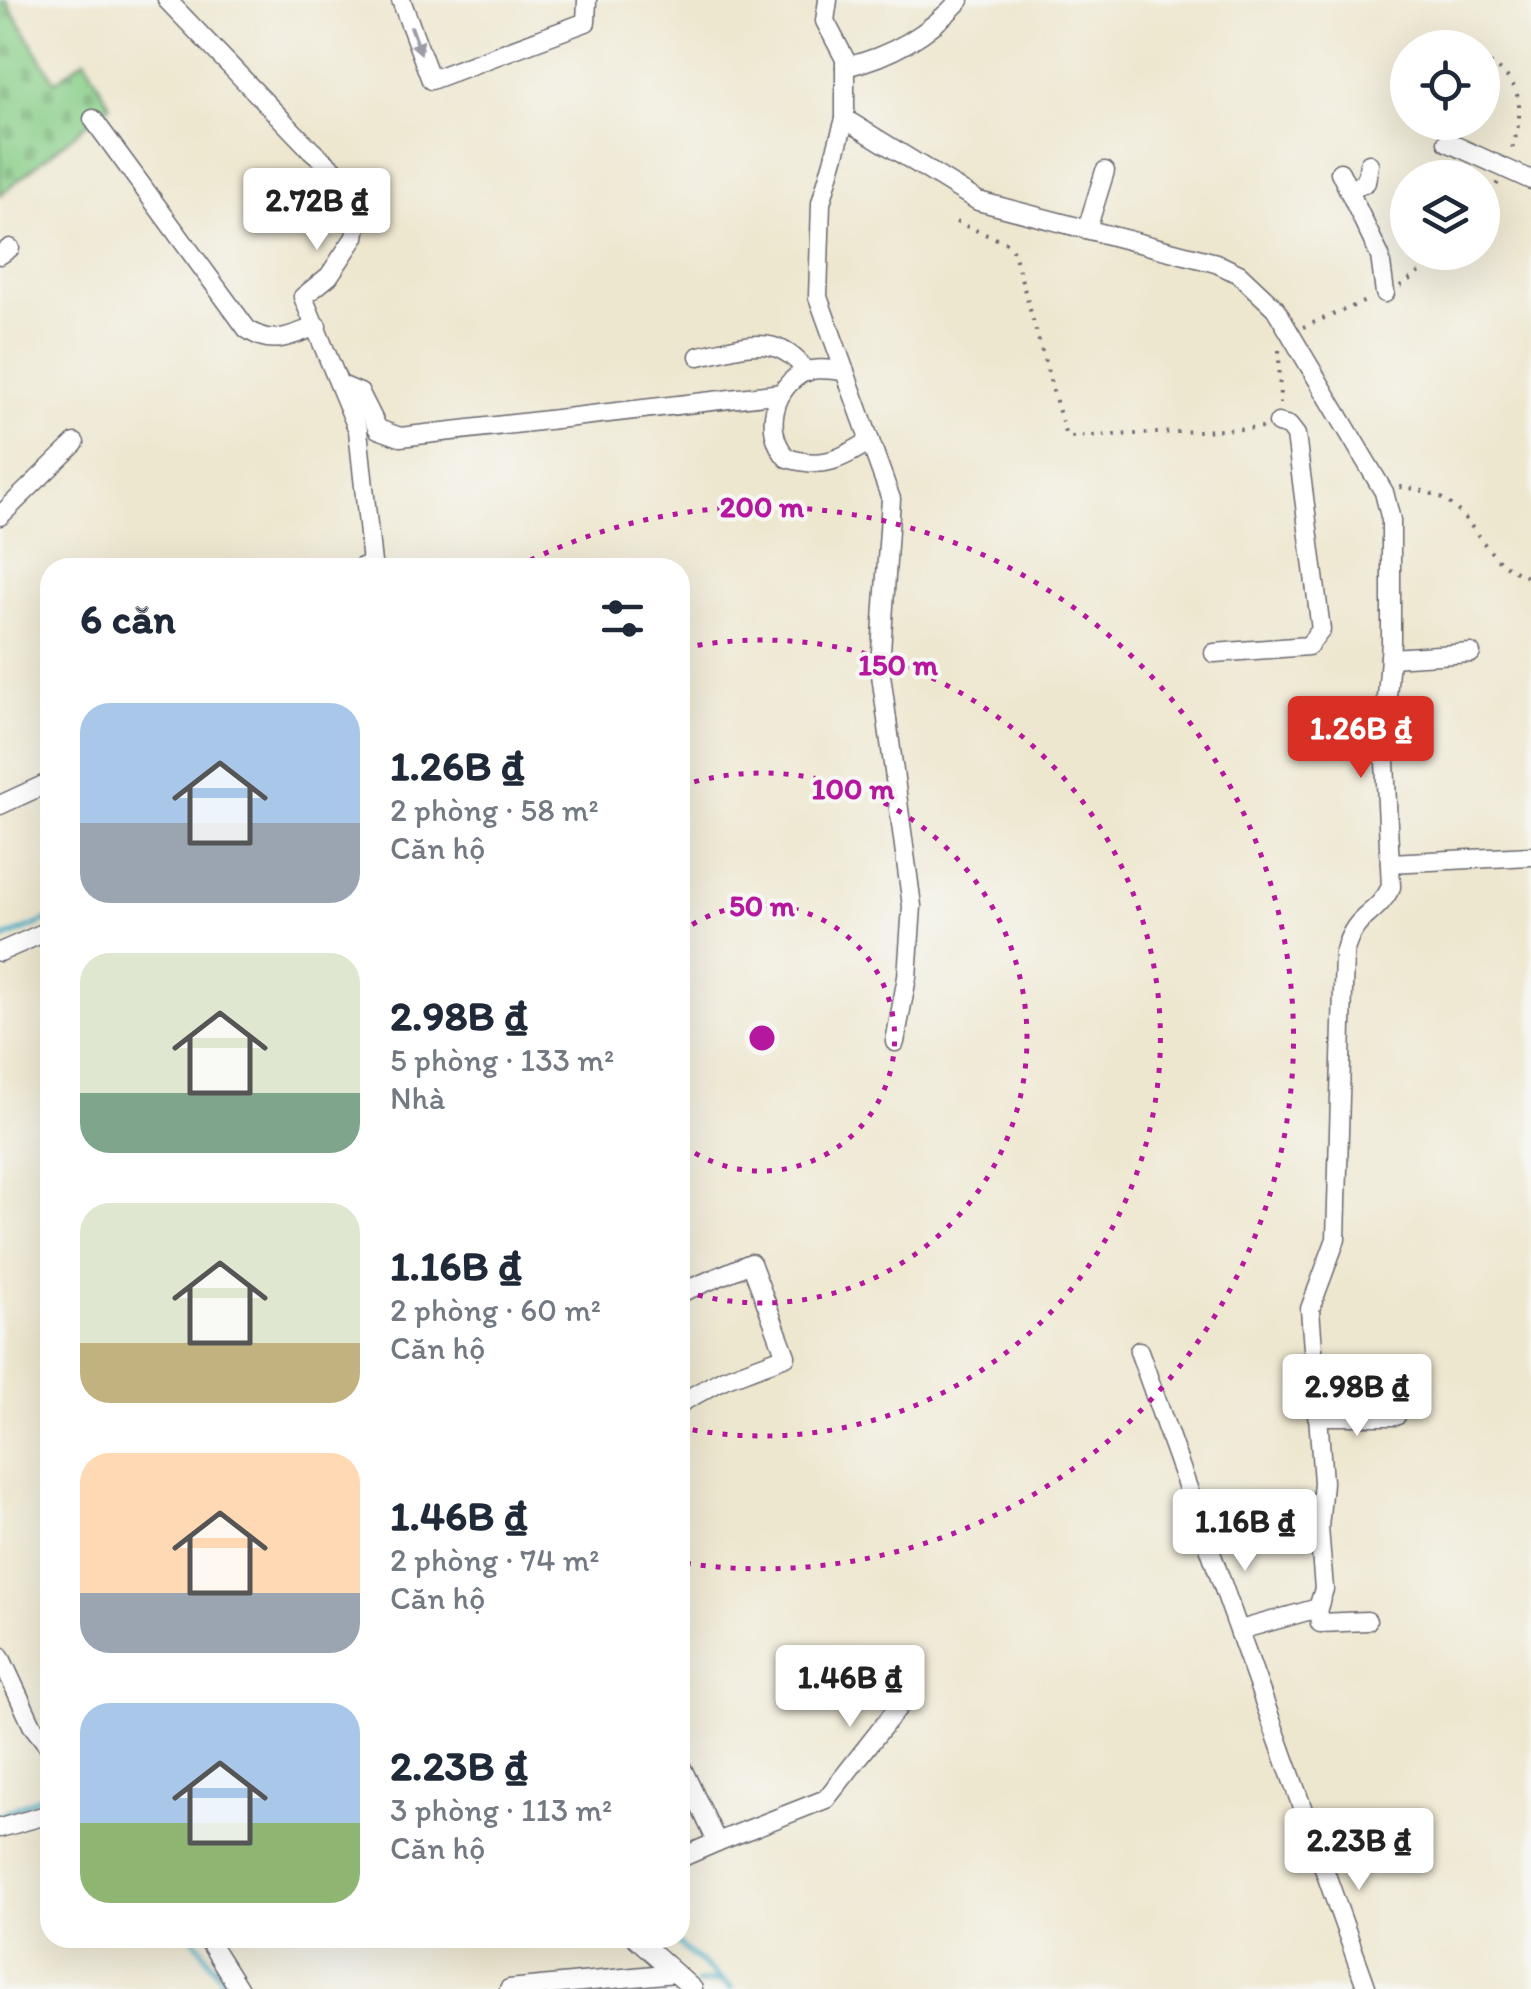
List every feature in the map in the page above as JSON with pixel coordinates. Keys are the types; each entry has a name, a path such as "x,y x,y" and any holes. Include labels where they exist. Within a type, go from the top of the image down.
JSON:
{"street":[{"path":"167,0 311,150 353,186 359,213 355,238 329,276 303,297 358,430 367,558"},
{"path":"401,0 431,80 586,22 587,0"},
{"path":"828,0 825,21 845,67 845,119 821,204 818,298 890,499 880,667 912,906 907,977 895,1042"},
{"path":"845,67 881,58 947,14 960,0"},
{"path":"93,119 247,329 261,339 276,341 317,326"},
{"path":"845,119 978,201 1189,254 1239,274 1275,308 1291,332 1380,486 1392,536 1384,741 1392,887 1384,902 1362,915 1350,931 1344,954 1336,1239 1310,1309 1324,1492 1318,1528 1324,1596 1318,1608 1322,1626 1368,1621"},
{"path":"1447,142 1531,180"},
{"path":"1349,191 1366,182 1369,164"},
{"path":"1087,229 1106,171"},
{"path":"1340,172 1380,256 1384,293"},
{"path":"699,356 774,345 790,350 806,372"},
{"path":"845,371 806,372 782,393 772,420 774,436 787,458 820,466 837,461 870,440"},
{"path":"341,385 360,392 378,429 400,437 782,393"},
{"path":"1214,652 1308,646 1321,630 1296,435 1289,426 1278,423"},
{"path":"0,516 75,444"},
{"path":"1390,658 1471,653"},
{"path":"0,805 40,787"},
{"path":"1390,864 1531,856"},
{"path":"0,952 40,934"},
{"path":"690,1288 750,1263 786,1356 724,1379 690,1398"},
{"path":"1139,1351 1367,1989"},
{"path":"1317,1416 1396,1416"},
{"path":"1240,1630 1318,1608"},
{"path":"0,1656 40,1736"},
{"path":"690,1854 826,1799 907,1696"},
{"path":"690,1785 717,1842"},
{"path":"0,1828 40,1817"},
{"path":"212,1948 239,1989"},
{"path":"647,1948 693,1989"},
{"path":"509,1989 675,1973"}],"path":[{"path":"1500,69 1510,75 1519,94 1517,136 1500,177"},
{"path":"956,222 1009,244 1014,253 1064,432 1070,437 1265,428 1278,423 1276,355 1291,332 1384,293 1421,270"},
{"path":"1380,486 1424,489 1451,500 1503,564 1531,578"}],"green space":[{"path":"6,0 55,82 85,59 110,105 0,195 0,2"}],"waterway":[{"path":"0,940 40,923"},
{"path":"0,1816 40,1797"},
{"path":"201,1948 229,1989"},
{"path":"683,1948 732,1989"},
{"path":"697,1983 723,1981"},
{"path":"604,1989 681,1984"}]}
